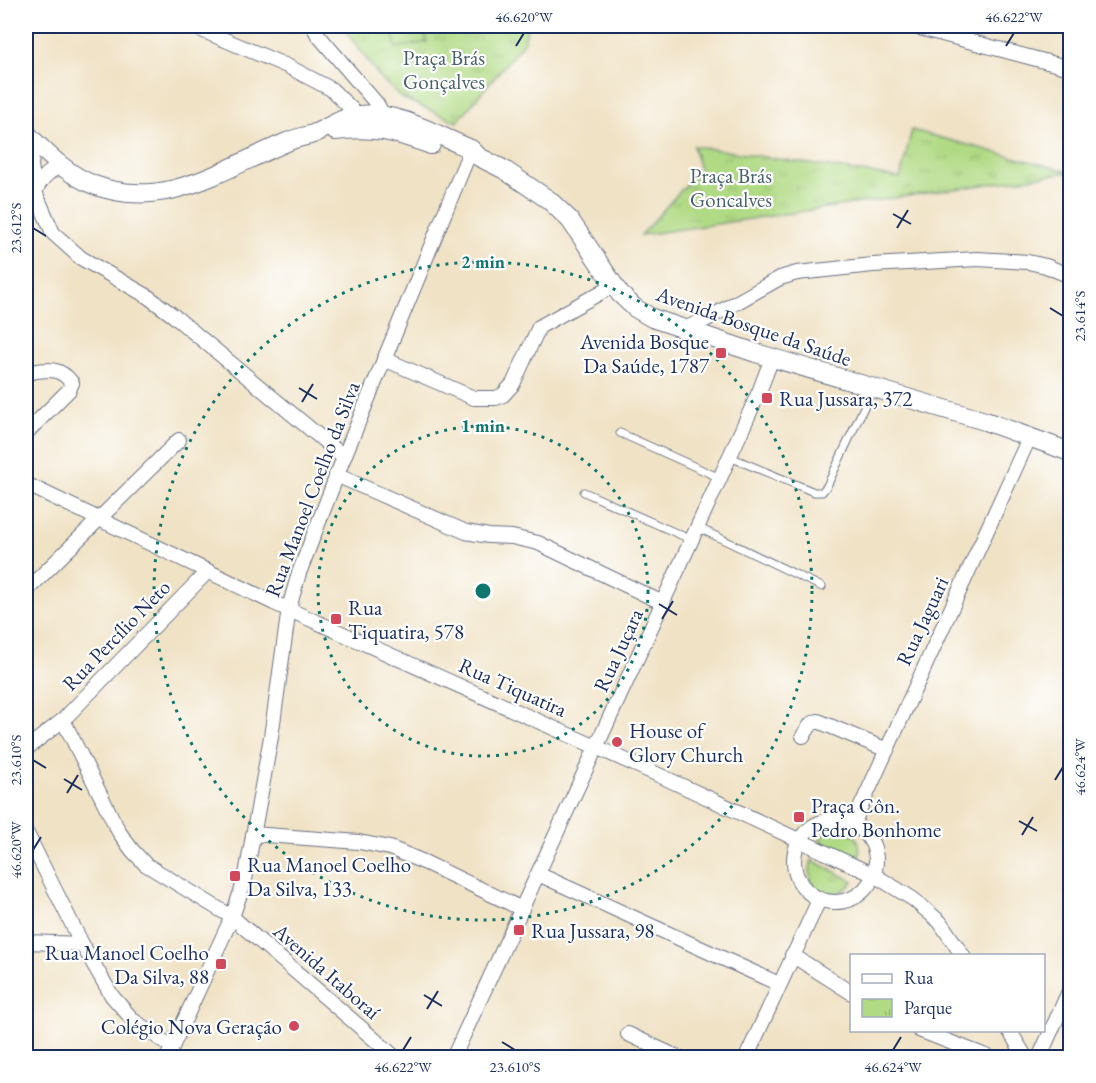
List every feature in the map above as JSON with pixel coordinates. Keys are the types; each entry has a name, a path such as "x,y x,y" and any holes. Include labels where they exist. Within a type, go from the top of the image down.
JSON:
{"street":[{"path":"192,26 287,66 321,83 339,94 357,115"},
{"path":"313,26 318,35 377,104 380,124"},
{"path":"920,26 1071,68"},
{"path":"321,83 339,79 346,68"},
{"name":"Avenida Bosque da Saúde","path":"30,137 63,167 93,185 128,193 161,193 200,182 289,141 313,134 357,115 472,154 503,169 549,200 570,220 614,285 635,308 652,318 772,358 985,421 1029,440 1071,452"},
{"name":"Avenida Bosque da Saúde","path":"313,134 380,124"},
{"path":"30,137 35,192 53,233 66,247 147,296 174,316 344,457"},
{"name":"Rua Manoel Coelho da Silva","path":"169,1052 232,917 245,880 271,736 289,608 299,573 336,475 472,154"},
{"path":"35,192 45,176 55,168 63,167"},
{"path":"686,328 707,319 780,278 797,273 873,265 977,259 1028,262 1071,276"},
{"path":"384,359 474,398 496,398 503,395 513,384 539,327 614,285"},
{"name":"Rua Juçara","path":"453,1058 730,457 772,358"},
{"path":"26,373 56,370 68,377 72,383 69,390 26,433"},
{"path":"26,591 179,440"},
{"path":"1029,440 1071,459"},
{"name":"Rua Jaguari","path":"853,824 1029,440"},
{"path":"336,475 466,532 512,537 538,543 663,603"},
{"name":"Rua Tiquatira","path":"26,484 207,571 874,875 913,899 940,922 962,954"},
{"name":"Rua Percílio Neto","path":"26,749 63,720 207,571"},
{"name":"Avenida Itaboraí","path":"63,720 119,832 145,864 232,917 396,1058"},
{"path":"803,736 811,724 818,721 886,750"},
{"path":"837,820 853,824 865,833 873,845 876,860 874,875 866,890 852,900 835,903 819,900 804,889 795,873 793,856 799,839 806,830 821,822 837,820"},
{"path":"26,832 82,944 112,996 133,1020 169,1052"},
{"path":"253,834 359,842 390,848 522,909"},
{"path":"538,874 779,984"},
{"path":"746,1058 819,900"},
{"path":"26,942 82,944"},
{"path":"792,955 850,992"},
{"path":"1039,1058 1071,988"},
{"path":"924,1032 991,1058"},
{"path":"1010,1032 1026,1058"},
{"path":"628,1034 679,1058"}],"lane":[{"path":"730,457 814,492 822,492 827,486 872,388"},
{"path":"620,433 720,478"},
{"path":"584,492 692,540"},
{"path":"698,527 822,586"}],"green space":[{"name":"Praça Brás Gonçalves","path":"342,26 528,26 524,42 457,122 402,98 382,80"},
{"path":"391,26 423,26 427,42 396,48"},
{"name":"Praça Brás Goncalves","path":"912,130 1070,172 641,235 700,169 693,146 900,178"},
{"path":"840,828 851,832 857,839 860,848 858,860 819,841 828,831"},
{"path":"812,860 853,881 837,893 821,892 811,880"}],"place":[{"name":"Avenida Bosque Da Saúde, 1787","path":"721,353"},
{"name":"Rua Jussara, 372","path":"767,398"},
{"name":"Rua Tiquatira, 578","path":"336,619"},
{"name":"House of Glory Church","path":"617,742"},
{"name":"Praça Côn. Pedro Bonhome","path":"799,817"},
{"name":"Rua Manoel Coelho Da Silva, 133","path":"235,876"},
{"name":"Rua Jussara, 98","path":"519,930"},
{"name":"Rua Manoel Coelho Da Silva, 88","path":"221,964"},
{"name":"Colégio Nova Geração","path":"294,1026"}]}
